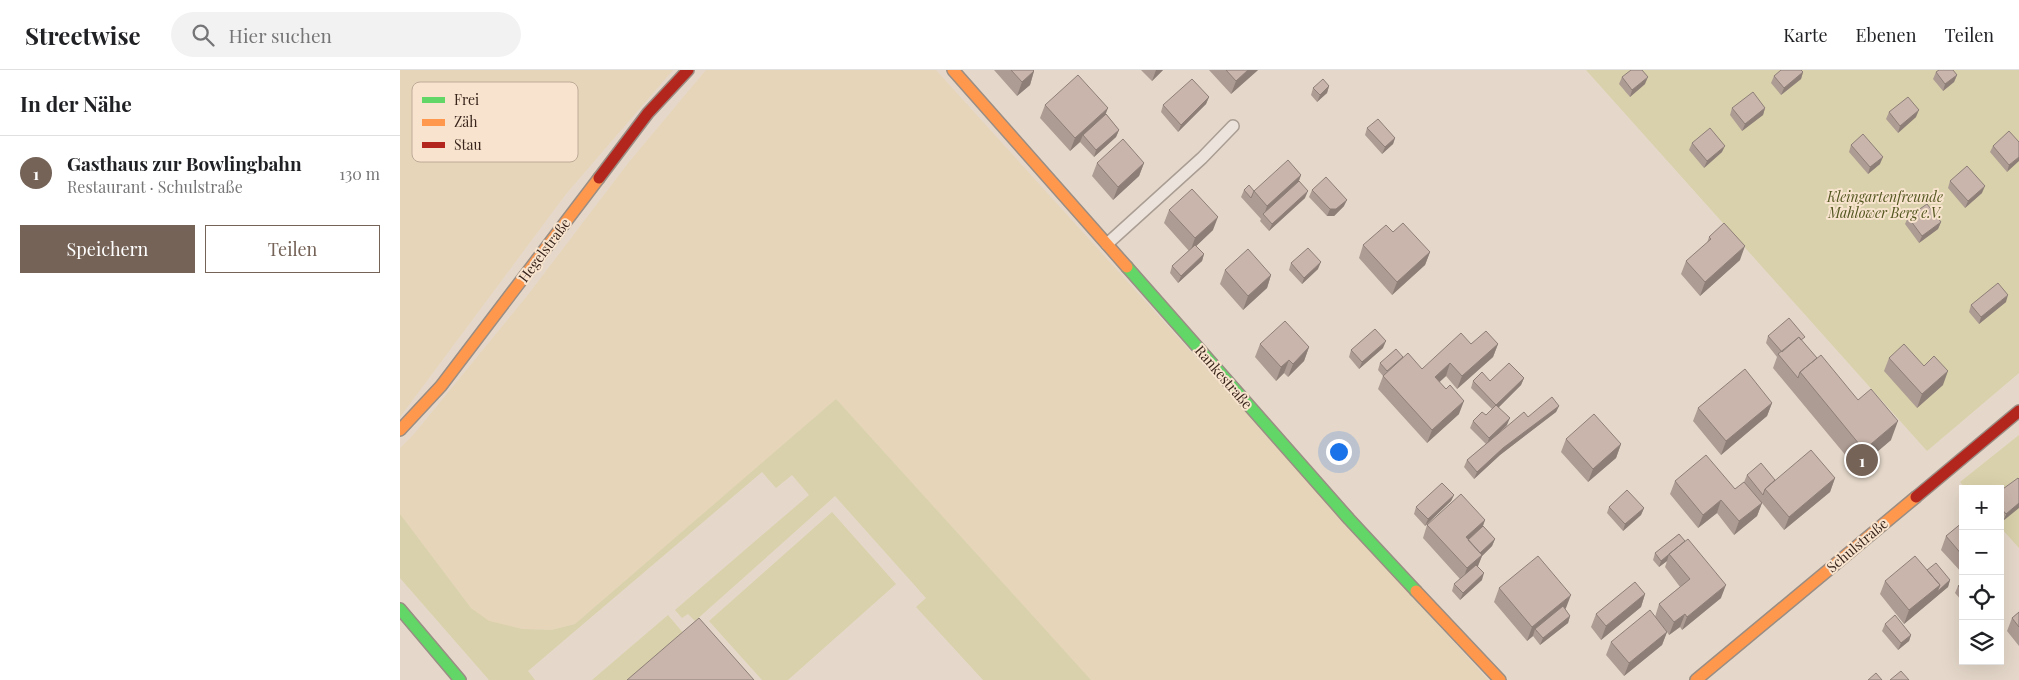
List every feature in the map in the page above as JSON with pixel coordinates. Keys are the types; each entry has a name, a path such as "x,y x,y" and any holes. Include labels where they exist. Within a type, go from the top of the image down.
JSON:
{"street":[{"name":"Hegelstraße","path":"400,430 441,386 648,113 688,70"},
{"name":"Rankestraße","path":"953,70 1349,519 1500,680"},
{"name":"Schulstraße","path":"1696,680 2019,410"},
{"path":"400,609 460,680"}],"lane":[{"path":"1107,244 1202,158 1233,126"}],"shaded area":[{"path":"400,70 673,70 566,194 400,417"},
{"path":"706,70 936,70 1488,680 1091,680 836,399 575,624 551,630 522,629 489,622 471,608 400,514 400,448 414,434 527,296 629,162"}],"green space":[{"name":"Kleingartenfreunde Mahlower Berg e.V.","path":"1586,70 2019,70 2019,373 1927,451"},
{"path":"836,399 1091,680 983,680 916,607 926,598 835,496 695,621 688,614 682,618 675,610 809,495 792,475 776,488 762,472 528,671 535,680 489,680 400,578 400,514 471,608 489,621 522,629 551,630 575,624"},
{"path":"2019,435 2019,548 2004,531 2004,485 1963,485 1960,482"},
{"path":"832,512 896,584 788,680 762,680 709,621"},
{"path":"668,615 690,641 645,680 592,680"}],"building":[{"path":"1011,70 1033,70 1034,71 1022,82"},
{"path":"1226,70 1248,70 1236,81"},
{"path":"1631,70 1642,70 1648,77 1632,90 1622,77"},
{"path":"1781,70 1801,70 1803,72 1784,88 1774,76"},
{"path":"1939,70 1953,70 1957,75 1945,84 1936,72"},
{"path":"1078,75 1108,108 1075,138 1045,105"},
{"path":"1192,79 1209,97 1181,125 1163,105"},
{"path":"1323,79 1329,86 1320,95 1313,88"},
{"path":"1753,92 1765,108 1745,124 1732,108"},
{"path":"1908,97 1919,110 1900,126 1889,112"},
{"path":"1106,114 1119,130 1096,150 1083,135"},
{"path":"1378,119 1395,138 1385,147 1367,128"},
{"path":"1710,128 1725,146 1707,161 1692,143"},
{"path":"2009,131 2019,142 2019,157 2009,165 1993,146"},
{"path":"1863,134 1883,157 1870,167 1851,145"},
{"path":"1123,139 1144,163 1118,187 1097,163"},
{"path":"1288,160 1301,175 1267,206 1254,191"},
{"path":"1967,166 1985,186 1968,201 1950,181"},
{"path":"1326,177 1347,200 1336,209 1330,209 1312,190"},
{"path":"1299,181 1308,191 1272,224 1263,214"},
{"path":"1249,185 1254,191 1251,198 1244,190"},
{"path":"1192,189 1218,217 1195,238 1169,210"},
{"path":"1927,204 1941,222 1922,236 1908,217"},
{"path":"1403,223 1430,252 1397,282 1363,245 1386,225 1393,232"},
{"path":"1724,223 1745,246 1705,282 1686,261 1711,239 1709,237"},
{"path":"1195,245 1204,254 1181,276 1172,266"},
{"path":"1308,248 1321,262 1304,278 1291,263"},
{"path":"1248,249 1271,275 1248,296 1225,270"},
{"path":"1998,283 2008,295 1981,317 1971,305"},
{"path":"1789,318 1805,337 1801,340 1799,337 1782,352 1768,336"},
{"path":"1285,321 1309,347 1293,364 1289,360 1281,367 1260,344"},
{"path":"1375,329 1386,341 1362,362 1351,350"},
{"path":"1486,331 1498,344 1462,376 1450,363 1435,377 1446,389 1450,385 1464,401 1432,430 1383,376 1408,353 1422,369 1461,333 1471,344"},
{"path":"1799,337 1817,358 1800,372 1798,378 1778,354"},
{"path":"1904,344 1924,366 1934,356 1948,371 1922,394 1889,358"},
{"path":"1396,349 1403,357 1387,371 1380,363"},
{"path":"1821,355 1858,400 1871,389 1898,421 1864,450 1800,372"},
{"path":"1509,363 1524,378 1496,405 1473,381 1482,372 1490,381"},
{"path":"1745,369 1772,403 1726,441 1698,408"},
{"path":"1552,397 1559,406 1503,448 1477,472 1467,460 1524,412 1528,417"},
{"path":"1496,405 1510,418 1489,438 1473,421 1482,412 1486,415"},
{"path":"1594,414 1621,444 1593,469 1566,439"},
{"path":"1811,450 1835,478 1789,517 1765,489"},
{"path":"1706,455 1735,489 1744,482 1762,503 1739,521 1721,500 1703,515 1675,481"},
{"path":"1761,463 1775,480 1765,489 1763,495 1747,475"},
{"path":"2019,479 2019,503 2006,514 2004,512 2004,488"},
{"path":"1442,483 1454,495 1428,519 1416,507"},
{"path":"1627,490 1644,508 1625,524 1609,507"},
{"path":"1461,494 1485,520 1466,537 1482,555 1467,568 1427,525"},
{"path":"1959,525 1959,551 1946,536"},
{"path":"1483,526 1495,539 1480,553 1468,540"},
{"path":"1679,534 1685,541 1661,561 1655,553"},
{"path":"1688,539 1726,585 1687,617 1685,614 1674,622 1659,604 1690,579 1669,554"},
{"path":"1538,556 1571,595 1532,627 1499,588"},
{"path":"1915,556 1940,585 1909,610 1885,581"},
{"path":"1936,563 1950,580 1937,592 1940,585 1927,570"},
{"path":"1476,565 1484,573 1463,593 1454,584"},
{"path":"1635,582 1645,594 1606,626 1596,614"},
{"path":"1563,606 1570,616 1543,638 1535,629"},
{"path":"1650,610 1667,632 1629,663 1611,642"},
{"path":"2019,612 2019,627 2012,618"},
{"path":"1895,615 1911,635 1901,643 1885,624"},
{"path":"699,618 754,680 627,680"},
{"path":"1901,671 1909,680 1890,680"},
{"path":"1876,673 1882,680 1868,680"}],"traffic: fast":[{"path":"1127,267 1349,519 1416,591"},
{"path":"400,609 460,680"}],"traffic: slow":[{"path":"953,70 1127,267"},
{"path":"400,430 441,386 599,178"},
{"path":"1696,680 1916,497"},
{"path":"1416,591 1500,680"}],"traffic: jam":[{"path":"599,178 648,113 688,70"},
{"path":"1916,497 2019,411"}],"place":[{"name":"Gasthaus zur Bowlingbahn","path":"1862,460"}]}
